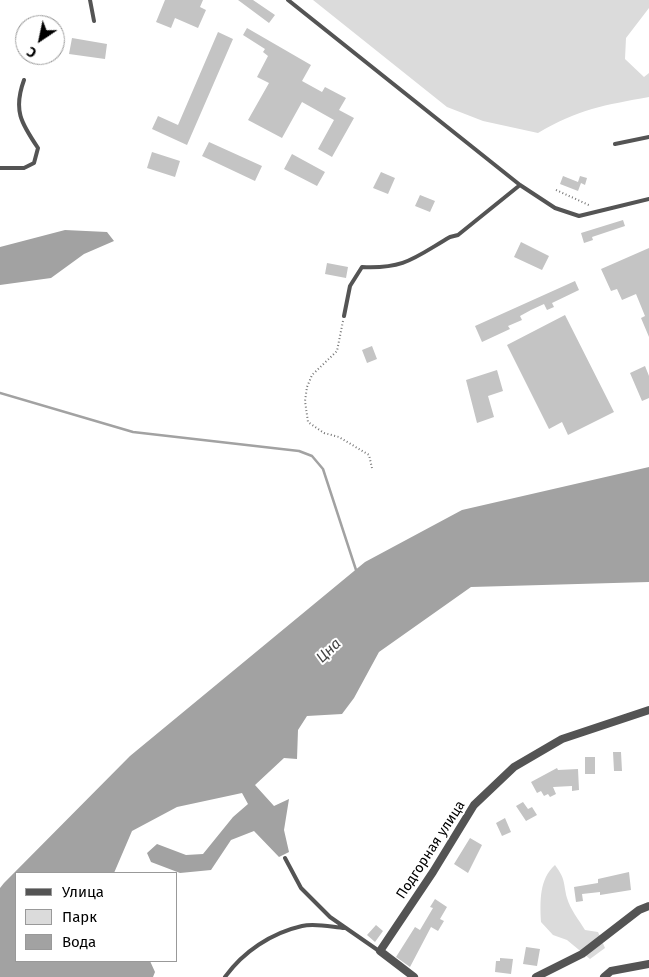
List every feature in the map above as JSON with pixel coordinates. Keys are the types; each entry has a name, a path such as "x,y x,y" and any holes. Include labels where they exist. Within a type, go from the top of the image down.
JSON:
{"street":[{"name":"Подгорная улица","path":"380,951 433,872 474,805 514,767 562,739 649,710"},
{"path":"536,977 582,954 639,910 649,906"},
{"path":"380,951 414,977"},
{"path":"604,977 611,971 649,964"}],"lane":[{"path":"90,0 94,21"},
{"path":"288,0 520,185 554,208 579,216 649,199"},
{"path":"0,168 24,168 34,163 37,157 38,148 24,128 19,113 20,94 24,80"},
{"path":"615,144 649,137"},
{"path":"344,316 350,286 362,267 388,268 404,264 458,235 520,185"},
{"path":"285,858 301,888 330,917 380,951"},
{"path":"225,977 233,966 262,940 304,925 345,928"}],"path":[{"path":"556,190 600,210"},
{"path":"344,316 337,351 312,375 307,387 305,401 308,422 324,434 339,437 369,455 372,468"}],"green space":[{"path":"313,0 649,0 649,8 626,38 625,59 644,77 649,73 649,97 579,113 538,133 483,121 447,107"},
{"path":"555,865 563,878 568,902 572,910 585,930 598,932 605,948 590,959 567,940 553,935 541,922 543,884"}],"water":[{"path":"65,230 107,232 114,241 84,254 51,278 0,285 0,247"},
{"name":"Цна","path":"649,467 649,582 471,587 379,652 354,698 342,714 307,716 298,730 297,759 284,758 255,785 274,806 289,799 284,830 289,852 279,857 254,831 231,840 211,870 180,873 151,862 147,853 157,844 186,855 203,854 233,817 248,804 242,793 177,807 132,831 114,872 15,872 15,962 150,962 155,972 153,977 0,977 0,888 4,883 130,756 365,562 462,510"}],"building":[{"path":"165,0 203,0 200,7 206,10 198,28 175,18 171,28 156,22"},
{"path":"238,0 253,0 275,15 269,23"},
{"path":"247,28 311,65 302,81 322,92 325,87 346,98 339,110 354,118 332,157 318,149 334,120 302,102 282,138 248,120 269,83 257,77 268,56 263,52 265,49 243,35"},
{"path":"218,32 233,39 187,145 152,129 158,116 178,125"},
{"path":"72,38 107,44 105,59 69,54"},
{"path":"209,142 262,166 255,181 202,156"},
{"path":"152,152 180,161 175,177 147,168"},
{"path":"292,154 325,172 317,186 284,169"},
{"path":"381,172 395,178 388,194 373,188"},
{"path":"563,176 578,182 580,176 587,178 585,185 581,183 578,191 560,184"},
{"path":"420,195 435,201 430,212 415,206"},
{"path":"623,220 625,226 592,237 593,240 584,243 581,233"},
{"path":"521,242 549,256 542,270 514,257"},
{"path":"649,248 649,337 641,318 645,316 636,294 622,300 617,289 611,291 601,269"},
{"path":"327,263 348,267 346,278 325,274"},
{"path":"575,281 579,290 552,303 554,307 547,310 544,304 531,310 520,316 522,320 508,326 510,329 482,342 475,326"},
{"path":"565,315 614,412 568,435 562,422 549,429 507,345"},
{"path":"372,346 377,359 367,363 362,350"},
{"path":"645,366 649,376 649,398 642,401 630,373"},
{"path":"497,370 503,391 488,396 494,417 477,423 466,380"},
{"path":"613,752 621,752 622,771 614,771"},
{"path":"585,757 595,757 595,774 585,774"},
{"path":"557,768 558,770 578,769 579,790 572,791 572,786 553,787 556,794 550,797 548,794 544,796 541,791 537,793 531,782"},
{"path":"523,802 528,809 532,807 537,815 526,821 516,806"},
{"path":"505,818 511,832 502,836 496,823"},
{"path":"470,838 482,845 468,873 454,864"},
{"path":"629,872 631,890 600,895 600,892 582,894 583,901 576,902 574,887 598,883 598,879"},
{"path":"435,899 447,907 440,919 444,921 438,931 431,927 410,967 396,957 415,927 420,930 433,908 430,907"},
{"path":"376,925 383,931 375,942 367,935"},
{"path":"526,947 540,949 537,966 523,964"},
{"path":"500,958 513,959 511,974 495,972 496,961 500,961"}],"waterway":[{"path":"0,393 133,432 299,451 312,456 323,469 357,573"}]}
